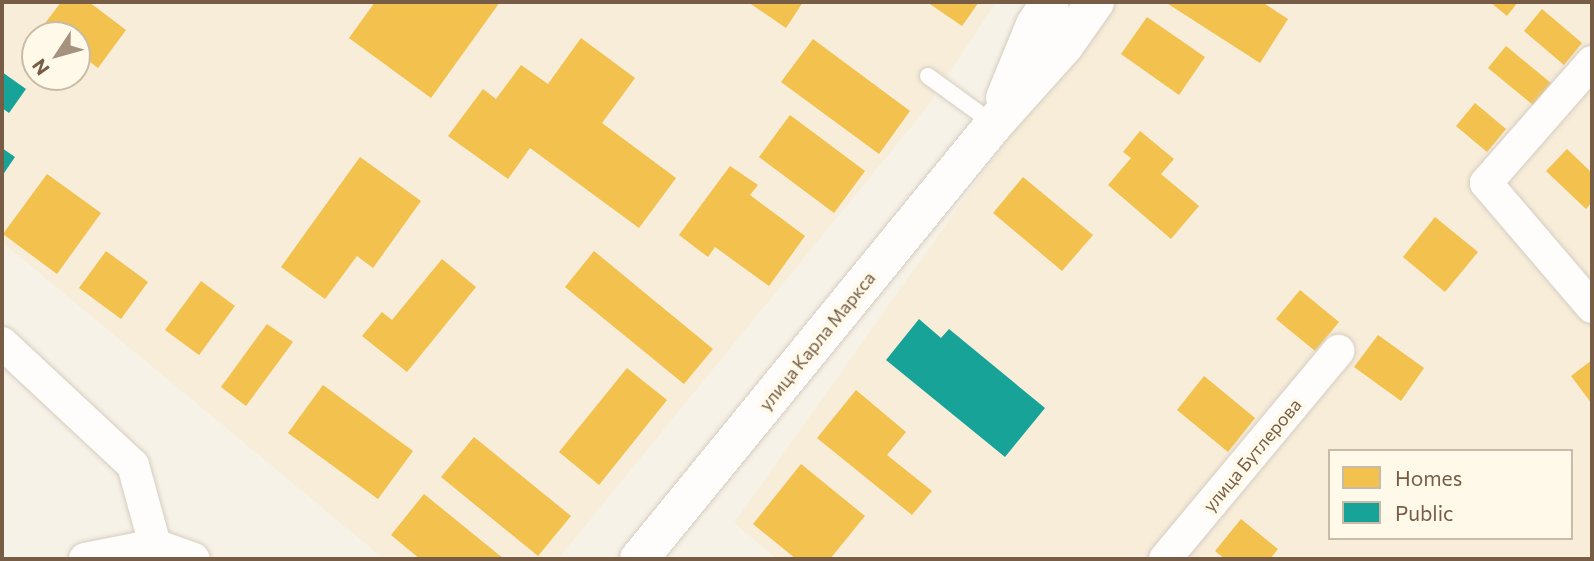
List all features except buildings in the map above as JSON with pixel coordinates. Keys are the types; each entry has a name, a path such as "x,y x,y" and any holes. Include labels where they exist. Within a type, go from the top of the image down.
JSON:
{"main road":[{"name":"улица Карла Маркса","path":"639,559 994,124 1050,24 1095,2"}],"street":[{"path":"1592,62 1486,183 1592,307"},
{"path":"2,343 133,465 155,545"},
{"name":"улица Бутлерова","path":"1165,559 1338,352"},
{"path":"85,559 155,545 194,559"}],"lane":[{"path":"928,76 994,124"}],"shaded area":[{"path":"2,2 996,2 924,111 558,559 384,559 2,242"},
{"path":"1104,2 1592,2 1592,559 777,559 734,523"}]}
